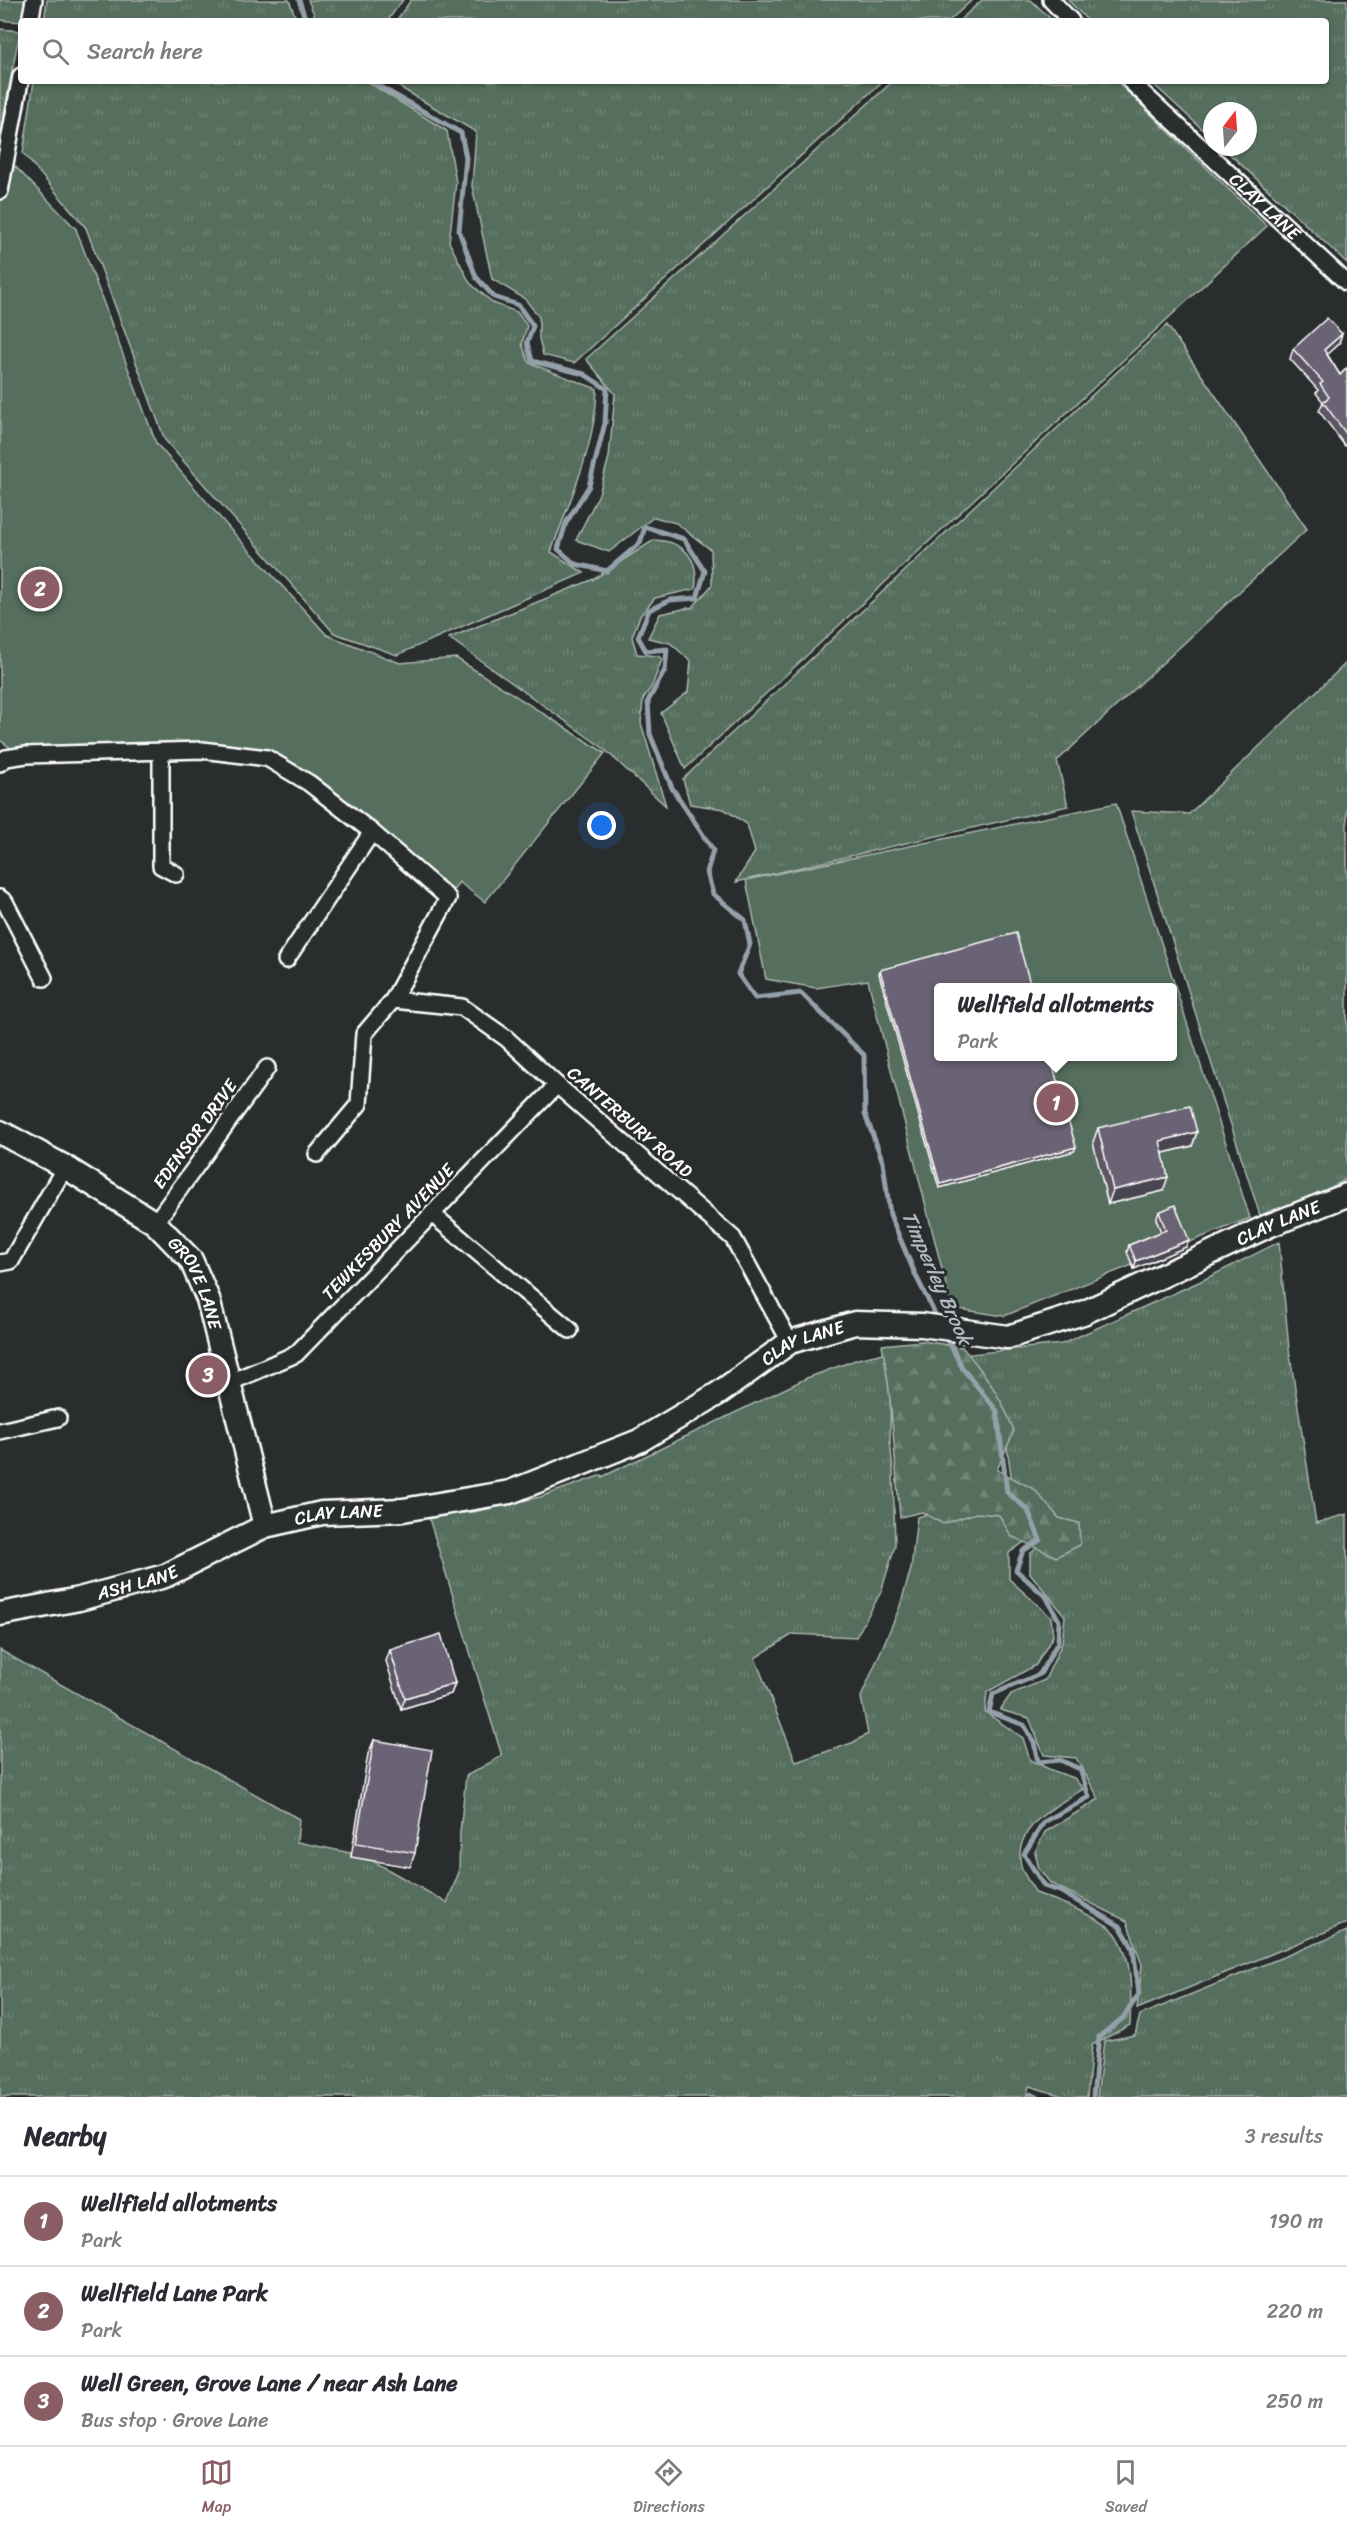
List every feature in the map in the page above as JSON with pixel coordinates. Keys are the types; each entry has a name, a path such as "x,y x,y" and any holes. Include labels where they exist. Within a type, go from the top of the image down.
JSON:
{"street":[{"path":"31,18 34,0"},
{"path":"1051,0 1068,18"},
{"path":"0,191 20,84"},
{"name":"CLAY LANE","path":"1133,84 1347,283"},
{"path":"0,763 6,758 26,755 202,750 267,758 309,783 372,832 448,898 393,1000 364,1034 359,1104 317,1154"},
{"path":"161,752 161,866 176,874"},
{"path":"286,960 372,832"},
{"path":"0,898 5,902 44,978"},
{"name":"CANTERBURY ROAD","path":"393,1000 462,1006 506,1038 733,1238 790,1342"},
{"name":"EDENSOR DRIVE","path":"155,1223 267,1068"},
{"name":"TEWKESBURY AVENUE","path":"231,1382 297,1354 557,1085"},
{"name":"GROVE LANE","path":"0,1132 65,1167 155,1223 191,1260 208,1299 231,1382 265,1526"},
{"path":"0,1263 12,1261 65,1167"},
{"name":"CLAY LANE","path":"265,1526 322,1513 403,1510 510,1492 639,1441 719,1394 790,1342 855,1323 922,1325 1008,1337 1083,1313 1268,1226 1347,1195"},
{"path":"432,1214 570,1330"},
{"path":"0,1431 58,1418"},
{"name":"ASH LANE","path":"0,1614 79,1599 165,1576 265,1526"}],"green space":[{"path":"0,0 25,0 22,18 18,18 18,22 0,20"},
{"path":"47,0 289,0 296,18 44,18"},
{"path":"308,0 403,0 389,18 316,18"},
{"path":"411,0 972,0 952,18 398,18"},
{"path":"982,0 1031,0 1050,18 962,18"},
{"path":"1068,0 1347,0 1347,263 1232,156 1257,156 1257,102 1203,102 1203,130 1153,84 1329,84 1329,18 1085,18"},
{"path":"0,29 18,31 18,41 0,133"},
{"path":"34,84 371,84 447,131 456,182 449,242 470,283 493,303 517,312 527,326 522,344 529,363 597,389 592,432 587,452 551,552 584,573 397,655 334,633 165,440 86,228 23,153"},
{"path":"394,84 880,84 574,363 543,355 539,338 539,317 525,299 492,279 472,186 476,132"},
{"path":"890,84 1119,84 1267,226 685,769 661,713 688,692 691,661 670,643 648,638 660,614 693,607 712,585 711,550 676,523 654,517 609,552 576,540 599,494 609,457 615,394 586,359"},
{"path":"7,158 76,229 156,443 230,529 327,635 400,663 456,658 605,753 485,902 459,882 448,898 267,758 16,752 0,740 0,191"},
{"path":"1167,325 1307,529 1057,761 1068,806 736,882 755,852 747,824 724,809 690,804 683,779"},
{"path":"654,540 665,541 682,548 692,561 696,579 695,589 655,598 640,616 632,637 637,654 658,656 662,659 652,686 643,699 641,723 666,806 603,748 449,638 594,579"},
{"path":"1347,662 1347,1179 1262,1222 1131,811 1189,814"},
{"path":"1116,803 1174,983 934,983 934,1061 1177,1061 1177,992 1250,1218 1004,1316 952,1308 868,980 816,988 766,979 746,880"},
{"path":"1279,1242 1289,1349 1316,1523 1347,1514 1347,1923 1137,2009 1142,1965 1127,1921 1050,1883 1039,1869 1035,1852 1045,1832 1099,1799 1076,1758 1044,1755 1029,1718 1000,1710 1011,1694 1045,1680 1062,1643 1065,1616 1030,1573 1030,1554 1047,1538 1013,1489 1001,1405 962,1355 1062,1344 1201,1281"},
{"path":"922,1341 962,1347 978,1366 992,1386 1014,1431 997,1470 1034,1489 1059,1518 1079,1523 1080,1545 1056,1557 1011,1536 999,1515 976,1513 943,1524 922,1512 900,1517 891,1409 882,1345"},
{"path":"883,1353 891,1364 890,1441 895,1546 881,1592 856,1637 793,1634 755,1658 796,1762 852,1743 868,1734 861,1697 899,1609 911,1569 917,1517 977,1501 1034,1535 1009,1553 1009,1579 1051,1617 1053,1636 1036,1665 987,1692 985,1712 1023,1738 1030,1760 1074,1778 1083,1789 1048,1811 1028,1830 1022,1842 1020,1854 1022,1869 1036,1893 1102,1922 1116,1934 1126,1955 1130,1978 1130,2025 1092,2045 1087,2097 1066,2097 1029,2086 1026,2097 0,2097 0,1650 299,1819 297,1842 351,1853 351,1857 373,1861 447,1903 459,1872 460,1832 466,1776 502,1756 428,1515 474,1512 540,1497 602,1475 602,1477 807,1378 858,1359"},
{"path":"1347,1931 1347,2097 1097,2097 1104,2041 1135,2035 1140,2015"}],"building":[{"path":"1327,318 1342,334 1324,350 1340,375 1347,368 1347,435 1323,402 1329,397 1320,384 1323,382 1293,349"},
{"path":"1016,933 1030,983 934,983 934,1061 1051,1061 1076,1147 940,1184 880,970"},
{"path":"1190,1106 1197,1132 1160,1141 1168,1177 1113,1190 1098,1128"},
{"path":"1175,1205 1189,1240 1136,1261 1129,1245 1166,1230 1159,1212"},
{"path":"441,1634 455,1683 405,1698 390,1650"},
{"path":"374,1740 432,1750 415,1853 356,1843"}],"waterway":[{"name":"Timperley Brook","path":"299,0 305,18"},
{"name":"Timperley Brook","path":"375,84 461,133 466,158 459,231 476,277 494,297 518,305 533,326 527,343 532,361 584,374 607,389 605,423 589,486 566,523 558,549 575,564 607,571 640,543 645,527 684,539 705,571 697,598 670,600 649,610 638,637 646,651 667,649 665,670 648,701 650,734 672,788 713,850 707,872 713,894 745,920 750,944 738,974 755,998 801,993 864,1055 865,1114 883,1162 890,1215 938,1320"},
{"name":"Timperley Brook","path":"945,1334 963,1369 997,1411 1007,1492 1028,1510 1040,1540 1023,1551 1016,1570 1047,1598 1059,1621 1058,1642 1040,1674 993,1694 989,1712 1024,1725 1034,1742 1038,1762 1060,1760 1080,1769 1089,1797 1044,1822 1024,1854 1044,1886 1060,1891 1120,1926 1133,1948 1139,1994 1123,2018 1099,2037 1093,2097"},
{"name":"Timperley Brook","path":"1028,2097 1030,2094 1036,2097"}],"place":[{"name":"Wellfield Lane Park","path":"40,589"},
{"name":"Wellfield allotments","path":"1056,1103"},
{"name":"Well Green, Grove Lane / near Ash Lane","path":"208,1375"}]}
